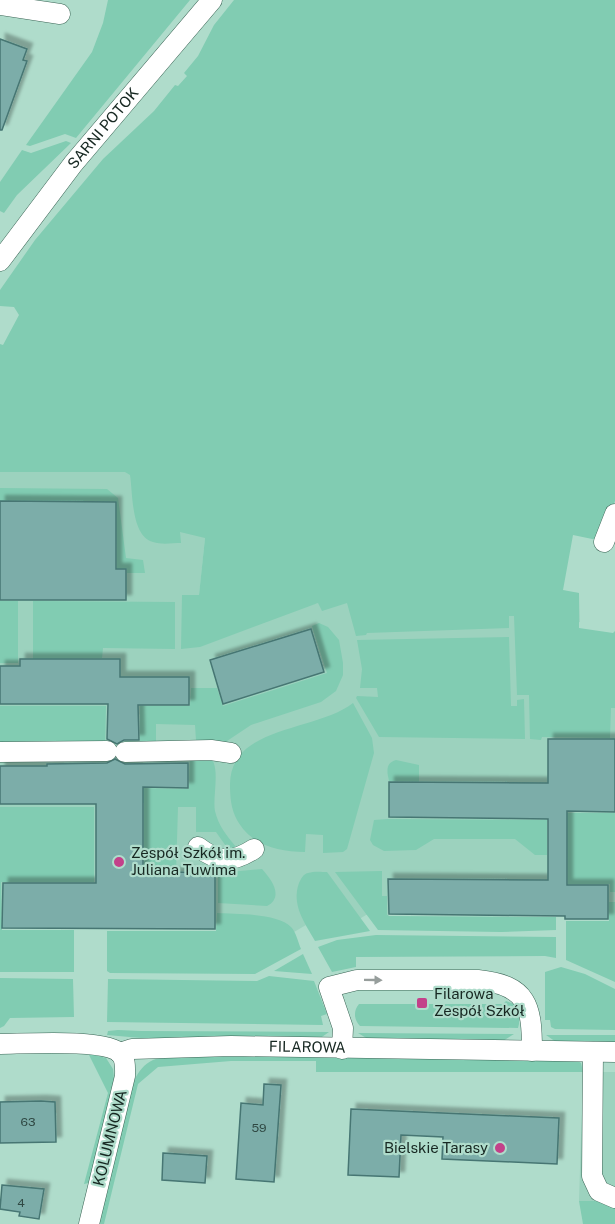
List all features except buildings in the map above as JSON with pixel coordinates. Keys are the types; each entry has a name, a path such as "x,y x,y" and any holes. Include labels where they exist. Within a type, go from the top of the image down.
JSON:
{"street":[{"name":"SARNI POTOK","path":"0,261 73,164 212,0"},
{"path":"0,5 60,14"},
{"path":"604,542 615,514"},
{"path":"0,752 211,750 231,753"},
{"path":"198,847 221,859 241,857 254,849"},
{"path":"342,1048 343,1028 329,987 357,980 498,982 512,988 530,1011 532,1051"},
{"name":"FILAROWA","path":"0,1044 96,1045 113,1048 120,1053 132,1049 231,1046 615,1052"},
{"path":"593,1052 592,1176 599,1191 615,1197"},
{"name":"KOLUMNOWA","path":"89,1224 125,1076 124,1060 120,1053"}],"shaded area":[{"path":"108,0 190,0 76,138 65,134 30,146 26,145 92,52 103,23"},
{"path":"234,0 615,0 615,501 597,540 573,535 563,590 579,593 579,628 613,633 615,631 615,708 611,708 610,738 542,737 541,740 530,739 529,695 517,695 514,616 509,616 509,628 367,633 356,636 347,603 322,611 318,603 200,647 181,649 182,595 199,595 205,538 180,532 181,543 153,542 146,538 137,523 130,475 125,472 0,472 0,344 3,345 19,315 14,307 0,306 0,290 35,240 103,159 154,111 175,85 178,86 187,76 184,73 198,56 214,25"},
{"path":"66,141 71,143 17,195 4,213 0,211 0,182 22,150 31,153"},
{"path":"0,455 151,460 205,538 195,635 318,603 495,584 579,593 580,622 553,625 615,694 615,919 565,919 564,916 389,914 366,915 361,918 306,925 294,932 215,929 2,928 3,915 0,914"},
{"path":"0,488 107,489 118,498 126,558 143,560 145,573 127,573 127,569 117,569 116,502 0,501"},
{"path":"0,601 18,601 18,663 0,663"},
{"path":"33,601 175,602 175,649 103,648 102,658 49,659 48,666 33,666"},
{"path":"319,623 328,627 339,640 343,663 343,675 336,691 321,702 251,725 224,743 199,743 196,740 195,725 156,724 156,743 140,745 140,706 190,706 191,688 217,688 223,706 327,673 312,626"},
{"path":"509,637 511,706 517,706 517,700 524,699 525,739 379,737 356,698 357,696 378,697 377,688 360,688 362,669 357,640"},
{"path":"353,703 372,738 374,753 347,849 343,852 323,853 323,835 306,834 305,852 275,848 250,836 235,816 230,794 234,765 244,751 278,732 318,720"},
{"path":"0,706 106,706 105,746 0,746"},
{"path":"190,754 206,755 215,766 216,816 236,847 228,849 216,832 196,832 196,807 178,807 176,873 144,873 144,803 137,803 137,788 189,789"},
{"path":"396,760 419,765 419,782 389,781 388,766"},
{"path":"0,807 94,807 94,882 1,882 2,930 74,930 74,972 0,972"},
{"path":"567,813 615,813 615,892 610,892 610,884 568,884"},
{"path":"374,820 547,820 547,855 535,855 515,839 434,839 416,850 384,851 373,845 370,840"},
{"path":"262,869 276,893 275,898 267,906 218,903 218,873"},
{"path":"382,871 382,896 387,896 389,916 556,917 556,930 501,932 378,930 335,872"},
{"path":"327,872 370,931 315,941 300,914 297,891 305,874"},
{"path":"609,902 615,902 615,982 566,960 566,921 609,921"},
{"path":"217,913 255,915 285,922 294,932 301,949 255,974 110,973 107,971 107,931 216,931"},
{"path":"376,935 556,937 556,958 545,956 356,957 356,967 332,972 318,947 337,940"},
{"path":"303,954 312,974 274,971"},
{"path":"561,967 585,974 615,989 615,1030 555,1029 551,1027 550,1020 545,1020 545,972"},
{"path":"269,976 314,981 327,1014 321,1016 323,1025 107,1022 108,979 257,981"},
{"path":"0,978 73,979 74,1017 10,1018 0,1028"},
{"path":"506,1001 514,1004 517,1010 518,1028 360,1026 355,1015 359,1004 503,1004"},
{"path":"108,1031 329,1032 319,1039 141,1038 107,1035"},
{"path":"358,1033 514,1034 503,1041 368,1039"},
{"path":"546,1035 615,1035 615,1044 556,1042"},
{"path":"88,1053 106,1058 113,1069 114,1078 89,1183 84,1184 108,1093"},
{"path":"180,1055 578,1061 581,1063 583,1072 316,1072 316,1061 231,1061 158,1067 138,1084 104,1224 98,1224 134,1081 139,1071 153,1060 161,1058"},
{"path":"583,1072 615,1072 615,1207 599,1201 579,1201"},
{"path":"579,1201 599,1201 615,1207 615,1224 583,1224"}],"place":[{"name":"Zespół Szkół im. Juliana Tuwima","path":"119,862"},
{"name":"Filarowa Zespół Szkół","path":"422,1003"},
{"name":"Bielskie Tarasy","path":"500,1148"}]}
